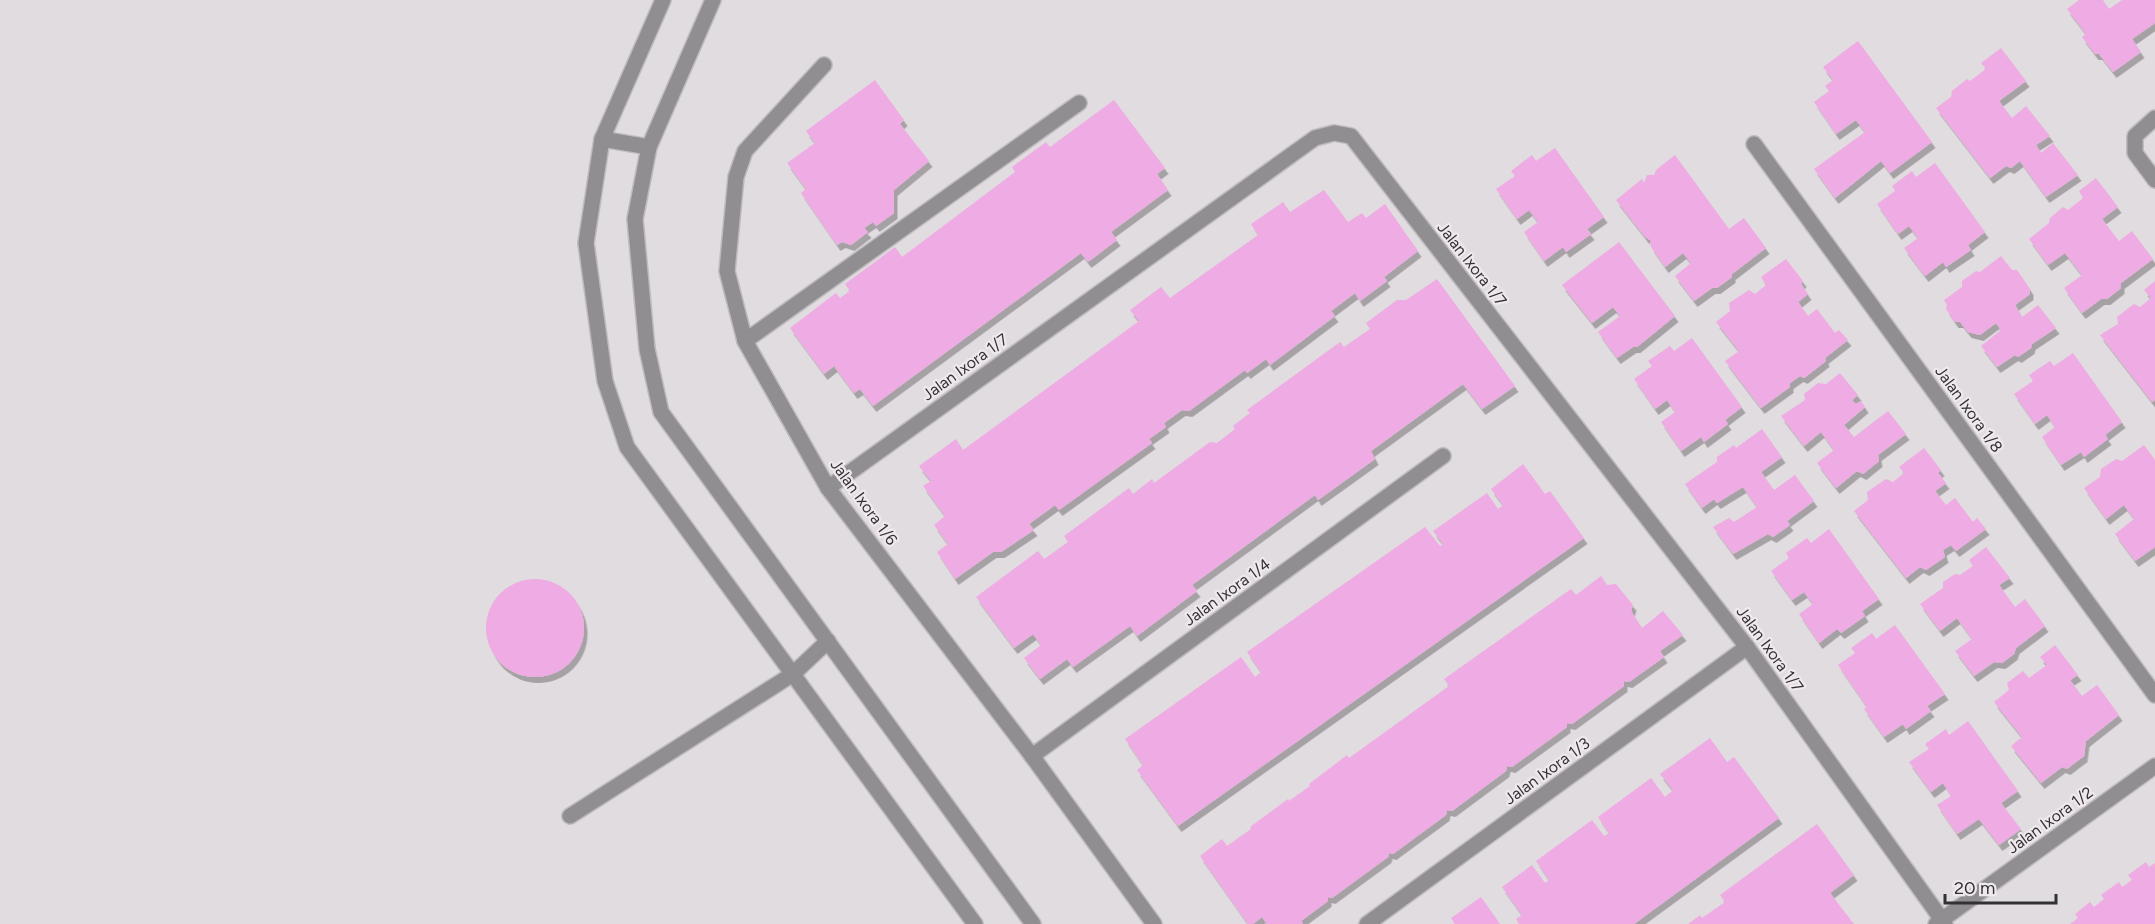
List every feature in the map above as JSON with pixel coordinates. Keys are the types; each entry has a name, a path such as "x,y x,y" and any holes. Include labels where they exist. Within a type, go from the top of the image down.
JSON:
{"street":[{"path":"663,0 602,139 586,243 605,381 627,447 975,924"},
{"path":"713,0 649,147 635,219 647,349 661,412 1033,924"},
{"name":"Jalan Ixora 1/6","path":"824,66 745,151 736,177 727,271 745,341 828,488 1032,756 1154,924"},
{"path":"745,341 1079,103"},
{"path":"2155,118 2135,136 2135,153 2155,180"},
{"name":"Jalan Ixora 1/7","path":"828,488 1314,138 1334,133 1351,136 1747,647 1941,923"},
{"path":"602,139 649,147"},
{"name":"Jalan Ixora 1/8","path":"1754,144 2155,695"},
{"name":"Jalan Ixora 1/4","path":"1032,756 1443,456"},
{"path":"570,816 793,674 828,641"},
{"name":"Jalan Ixora 1/3","path":"1367,924 1747,647"},
{"name":"Jalan Ixora 1/2","path":"1941,923 2155,766"}],"building":[{"path":"2079,0 2103,0 2109,9 2122,0 2155,0 2155,23 2132,39 2141,52 2113,72 2082,37 2086,34 2067,9"},
{"path":"1858,41 1932,142 1890,173 1881,161 1835,198 1814,169 1865,132 1856,120 1836,134 1814,102 1829,91 1825,86 1833,80 1823,67"},
{"path":"2001,48 2026,81 1999,101 2012,118 2026,106 2050,136 2036,145 2041,153 2053,143 2078,175 2046,197 2020,161 2011,168 2006,166 1990,178 1936,108 1951,97 1952,91 1967,79 1970,81 1986,69 1981,63"},
{"path":"875,80 904,120 900,124 929,161 894,190 894,213 876,226 873,222 864,228 868,232 851,245 842,242 837,245 801,193 806,189 787,163 815,143 806,131"},
{"path":"1114,100 1165,168 1157,174 1168,190 1111,232 1117,240 1088,262 1081,253 873,406 860,389 854,393 834,366 824,374 790,328 836,293 840,298 850,291 845,284 895,247 902,257 1015,172 1012,167 1046,142 1050,147"},
{"path":"1555,148 1604,217 1587,229 1591,234 1566,252 1563,247 1544,261 1524,232 1538,222 1529,210 1517,219 1496,189 1515,176 1511,171 1532,155 1536,161"},
{"path":"1675,155 1729,229 1744,218 1766,248 1732,274 1732,277 1694,301 1675,276 1691,263 1683,253 1665,267 1651,247 1650,240 1645,237 1616,200 1642,179 1644,183 1647,175 1654,175 1656,170"},
{"path":"1935,163 1985,232 1968,245 1971,250 1946,267 1943,262 1925,276 1904,248 1918,238 1909,226 1898,234 1877,204 1895,191 1892,186 1912,171 1916,177"},
{"path":"2096,178 2118,207 2102,219 2119,241 2132,231 2153,259 2121,283 2121,288 2107,299 2101,299 2082,313 2064,288 2082,275 2065,253 2048,265 2029,239 2049,223 2050,218 2063,207 2068,210 2083,198 2079,191"},
{"path":"1324,190 1348,222 1362,213 1366,218 1385,204 1418,251 1384,277 1387,281 1360,301 1355,293 1331,311 1335,316 1270,365 1266,359 1247,373 1245,370 1189,411 1182,410 1164,423 1166,427 1149,439 1152,443 1059,510 1055,505 1029,524 1034,530 1001,552 993,552 955,579 937,552 948,544 934,525 945,516 923,486 931,481 919,466 956,439 963,450 1139,321 1130,310 1161,287 1170,298 1258,235 1251,224 1283,202 1290,212"},
{"path":"1619,242 1675,316 1637,347 1633,347 1617,358 1598,332 1620,316 1613,307 1592,323 1562,285"},
{"path":"2001,256 2012,270 2017,270 2030,289 2030,294 2015,305 2022,317 2038,305 2056,328 2032,344 2031,348 2018,357 2015,355 1997,367 1981,346 2001,330 1996,323 1980,335 1968,332 1960,322 1955,322 1946,309 1947,305 1944,300 1962,287 1962,281 1976,271 1980,272"},
{"path":"1786,259 1803,281 1801,284 1808,294 1798,302 1808,316 1817,309 1835,333 1839,330 1848,340 1825,358 1826,361 1804,378 1800,376 1790,383 1790,387 1761,408 1725,361 1739,351 1716,322 1730,311 1729,303 1749,290 1755,294 1766,285 1761,277"},
{"path":"1437,279 1515,386 1482,409 1463,384 1371,451 1375,459 1318,500 1315,495 1192,585 1197,591 1137,636 1130,626 1073,667 1067,659 1040,679 1024,658 1041,645 1033,634 1014,648 976,597 1038,551 1044,559 1068,542 1064,536 1129,488 1133,494 1152,479 1154,483 1210,442 1217,443 1235,429 1233,426 1250,413 1247,410 1340,342 1344,347 1370,329 1366,323 1397,300 1406,300"},
{"path":"2155,281 2155,400 2152,402 2100,335 2118,324 2117,317 2134,304 2140,307 2151,298 2144,290"},
{"path":"1692,338 1742,407 1725,420 1728,424 1704,442 1701,437 1681,451 1661,422 1675,412 1667,400 1655,409 1634,379 1652,366 1648,361 1670,346 1674,351"},
{"path":"2073,353 2122,422 2105,435 2108,439 2084,457 2081,452 2061,465 2042,437 2055,427 2047,415 2035,424 2014,394 2033,381 2029,375 2050,361 2054,366"},
{"path":"1840,373 1858,395 1852,400 1856,404 1861,401 1865,407 1844,425 1854,437 1888,411 1906,434 1878,455 1879,461 1863,474 1857,471 1836,488 1817,463 1834,450 1821,432 1804,446 1781,416 1805,400 1804,394 1818,383 1826,384"},
{"path":"1762,429 1782,457 1761,472 1774,490 1795,475 1814,501 1787,521 1790,525 1773,537 1768,534 1733,554 1713,527 1729,518 1734,522 1757,507 1743,487 1717,503 1714,499 1702,508 1685,484 1717,462 1717,457 1734,445 1736,448"},
{"path":"2144,445 2155,460 2155,547 2135,561 2115,534 2134,519 2124,505 2106,519 2084,488 2100,477 2101,469 2116,459 2122,461"},
{"path":"1924,448 1941,470 1938,473 1946,483 1935,491 1946,505 1955,498 1973,522 1977,518 1986,529 1956,551 1951,545 1943,550 1945,557 1926,570 1920,567 1906,578 1854,511 1868,500 1867,492 1886,479 1893,482 1904,473 1899,467"},
{"path":"1523,464 1545,494 1550,491 1584,538 1178,826 1137,770 1143,765 1125,739 1241,657 1255,677 1261,672 1247,652 1425,527 1440,546 1443,544 1433,531 1487,493 1498,509 1503,505 1491,489"},
{"path":"1829,529 1879,599 1862,611 1865,616 1841,633 1837,629 1819,643 1799,614 1813,604 1804,592 1792,600 1771,571 1789,558 1786,553 1807,538 1811,543"},
{"path":"1986,547 2010,578 1999,585 2015,607 2025,599 2045,626 2016,648 2014,654 2002,663 1994,662 1974,676 1955,651 1972,639 1957,618 1940,631 1920,604 1943,588 1943,582 1955,574 1960,575 1973,566 1969,560"},
{"path":"1601,576 1607,585 1616,584 1633,605 1631,611 1642,628 1663,611 1683,635 1660,651 1664,657 1629,682 1624,681 1624,686 1572,724 1567,723 1567,727 1512,767 1507,766 1506,771 1452,811 1447,810 1446,815 1393,854 1389,853 1388,857 1332,898 1328,897 1328,901 1301,921 1303,924 1267,924 1262,917 1253,924 1248,924 1200,856 1222,839 1227,846 1288,799 1289,801 1310,786 1309,784 1347,755 1349,758 1449,686 1444,679 1571,589 1576,595"},
{"path":"535,579 554,583 569,594 580,609 584,628 580,647 569,662 554,673 535,677 516,673 501,662 490,647 486,628 490,609 501,594 516,583"},
{"path":"1895,625 1945,694 1927,706 1931,711 1906,729 1903,724 1884,737 1864,709 1867,707 1838,665 1855,653 1851,648 1872,633 1876,639"},
{"path":"2055,645 2078,675 2070,680 2082,696 2097,685 2119,715 2086,741 2084,756 2067,769 2062,767 2041,783 2011,746 2022,737 1994,702 2009,690 2007,683 2023,671 2029,678 2047,665 2040,657"},
{"path":"1968,721 2018,791 2001,803 2021,829 1999,845 1979,819 1957,834 1937,805 1951,796 1943,783 1931,792 1909,762 1929,749 1925,744 1946,729 1949,735"},
{"path":"1710,738 1727,762 1734,757 1779,818 1634,924 1519,924 1516,919 1522,915 1502,887 1532,865 1545,883 1549,880 1536,861 1592,820 1604,836 1609,833 1598,817 1651,778 1665,797 1673,790 1660,774"},
{"path":"1817,824 1854,875 1830,893 1854,924 1688,924 1700,915 1702,918 1725,902 1720,895"},
{"path":"2146,862 2149,867 2155,863 2155,924 2070,924 2078,918 2075,914 2090,902 2094,907 2104,899 2101,895 2119,882 2122,887 2132,880 2128,875"},
{"path":"1481,897 1500,924 1455,924 1451,918"}]}
